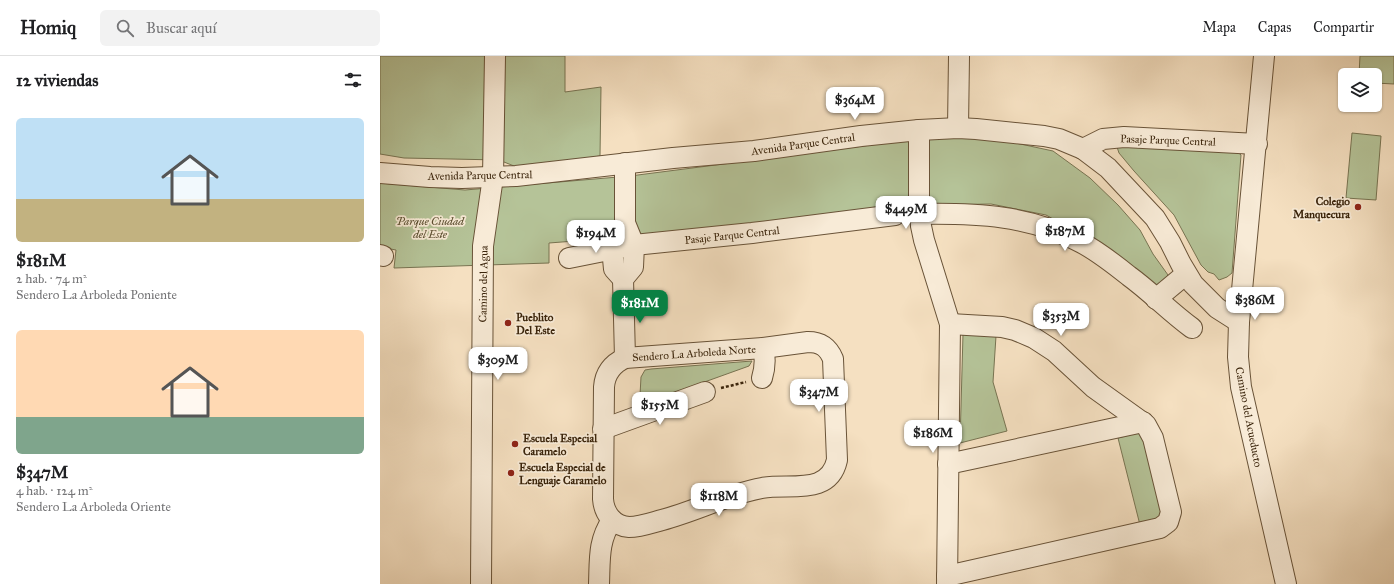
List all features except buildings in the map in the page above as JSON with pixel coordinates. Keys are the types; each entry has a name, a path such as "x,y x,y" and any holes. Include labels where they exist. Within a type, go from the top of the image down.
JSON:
{"street":[{"name":"Camino del Agua","path":"481,584 483,246 493,177 495,56"},
{"path":"958,128 959,56"},
{"name":"Camino del Acueducto","path":"1264,56 1239,322 1238,357 1241,387 1286,584"},
{"name":"Avenida Parque Central","path":"380,173 430,177 493,177 539,174 625,163 767,150 861,136 919,130 958,128 1044,136 1059,139 1083,149 1108,168 1155,218 1193,284 1212,304 1239,322"},
{"path":"919,130 919,214 924,240 950,324 947,580 1156,530 1165,526 1170,517 1170,507 1153,438 1149,428 1093,387 1054,351 1034,338 1015,330 1002,327 950,324"},
{"name":"Pasaje Parque Central","path":"1083,149 1092,143 1103,139 1124,137 1256,144"},
{"path":"623,279 633,267 634,245 625,223 625,163"},
{"path":"919,214 991,216 1045,226 1064,234 1095,251 1130,277 1192,328"},
{"name":"Pasaje Parque Central","path":"569,258 612,248 634,245 760,232 895,215"},
{"path":"599,584 600,546 606,529 612,520 608,516 603,505 603,429 605,380 610,368 619,360 625,358 623,279 614,269 612,248 625,223"},
{"path":"1156,299 1186,274"},
{"name":"Sendero La Arboleda Norte","path":"612,520 617,524 629,527 673,517 747,491 780,485 815,484 822,482 833,473 837,460 833,359 827,348 821,344 815,342 763,348 625,358"},
{"name":"Sendero La Arboleda Norte","path":"762,378 766,360 763,348"},
{"path":"603,429 705,392"},
{"path":"948,464 1142,422"}],"path":[{"path":"705,392 762,378"}],"green space":[{"path":"380,56 565,56 565,92 601,87 600,156 519,168 499,160 404,158 380,154"},
{"path":"1360,56 1394,56 1394,84 1382,83 1382,68 1359,68"},
{"path":"1352,133 1381,136 1376,200 1346,198"},
{"name":"Parque Ciudad del Este","path":"966,137 1011,142 1053,151 1090,178 1118,205 1140,230 1153,254 1168,275 1154,290 1082,235 1046,215 991,204 930,205 652,235 549,243 549,263 394,268 396,250 380,247 380,183 465,190 630,176 910,140"},
{"path":"1117,147 1234,149 1241,155 1232,273 1219,280 1214,274 1208,272 1201,265 1174,215 1134,171 1119,153"},
{"path":"963,334 996,336 993,382 1007,431 960,443"},
{"path":"752,361 749,366 646,403 640,395 641,377 645,370"},
{"path":"1141,432 1164,520 1140,525 1118,438"}],"place":[{"name":"Colegio Manquecura","path":"1358,207"},
{"name":"Pueblito Del Este","path":"508,323"},
{"name":"Escuela Especial Caramelo","path":"515,444"},
{"name":"Escuela Especial de Lenguaje Caramelo","path":"511,473"}]}
